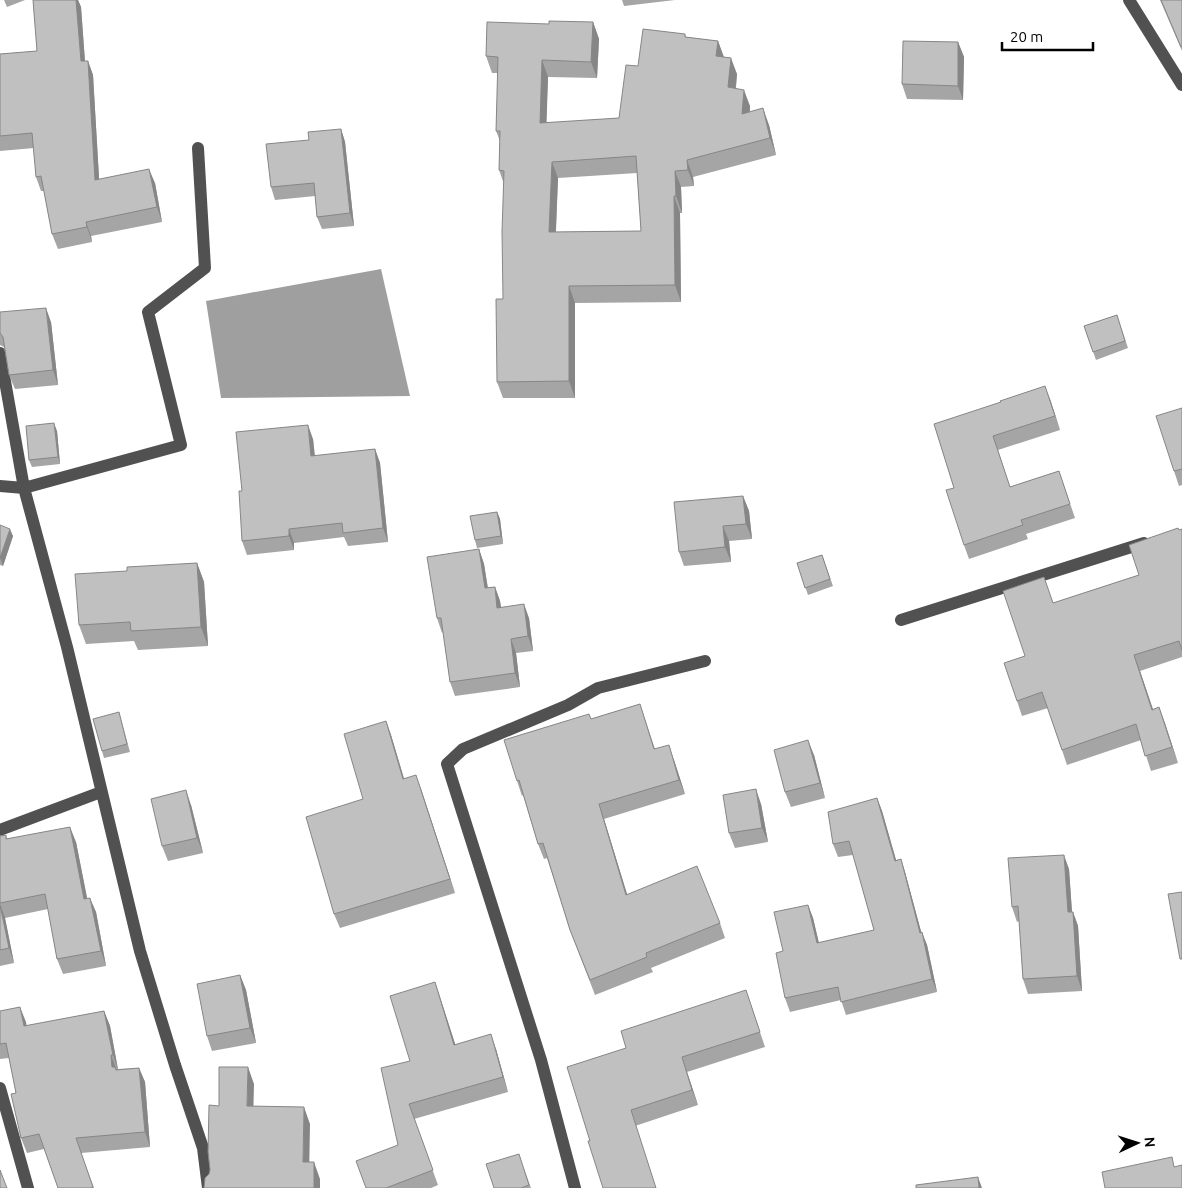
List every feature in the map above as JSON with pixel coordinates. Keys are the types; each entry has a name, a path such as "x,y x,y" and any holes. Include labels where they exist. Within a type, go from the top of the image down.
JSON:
{"street":[{"path":"1129,0 1182,85"},
{"path":"0,486 24,488 181,445 148,312 205,268 198,148"},
{"path":"0,353 24,488 67,647 100,792 140,951 203,1148 208,1188"},
{"path":"902,620 1154,540"},
{"path":"575,1188 541,1060 447,764 462,749 568,705 598,688 705,661"},
{"path":"0,830 100,792"},
{"path":"0,1088 28,1188"}],"shaded area":[{"path":"381,269 410,396 221,398 206,301"}],"building":[{"path":"33,0 76,0 81,61 88,61 95,180 149,169 157,207 86,222 87,227 52,234 41,176 36,177 32,133 0,136 0,54 37,51"},
{"path":"1161,0 1182,0 1181,47"},
{"path":"549,21 593,22 591,62 542,60 540,123 619,118 626,65 638,66 643,29 685,34 685,37 718,41 716,56 731,58 728,87 744,90 742,114 763,108 770,138 687,160 688,170 675,171 675,285 569,286 569,381 497,382 496,299 503,299 502,232 504,171 499,170 500,131 496,131 498,57 486,56 487,22 549,24","holes":["636,156 641,231 549,232 552,162"]},
{"path":"903,41 958,42 958,86 902,84"},
{"path":"341,129 350,213 317,217 314,183 271,187 266,144 309,140 308,132"},
{"path":"46,308 53,370 9,375 3,337 0,333 0,312"},
{"path":"1117,315 1125,341 1093,352 1084,326"},
{"path":"1045,386 1055,416 993,436 1010,487 1059,471 1070,504 1021,520 1023,525 964,545 946,490 954,488 934,424"},
{"path":"1182,408 1182,469 1174,471 1156,416"},
{"path":"54,423 58,457 29,460 26,426"},
{"path":"308,425 311,456 375,449 383,528 343,533 342,523 289,529 289,536 242,541 239,491 242,491 236,432"},
{"path":"743,496 746,524 723,526 725,547 679,552 674,502"},
{"path":"497,512 501,536 475,540 470,516"},
{"path":"0,525 10,529 0,558"},
{"path":"1178,528 1179,530 1182,529 1182,650 1179,641 1134,655 1152,710 1159,707 1172,747 1145,756 1136,724 1062,750 1042,692 1017,701 1004,663 1025,656 1003,591 1044,577 1053,603 1139,575 1129,545"},
{"path":"479,549 485,588 495,587 497,608 524,604 528,636 511,639 515,673 450,682 441,618 437,618 427,557"},
{"path":"822,555 830,579 805,588 797,563"},
{"path":"197,563 201,627 131,631 130,622 79,625 75,574 127,571 127,567"},
{"path":"640,704 654,749 669,745 679,780 599,804 626,895 697,866 720,923 646,953 647,957 590,980 570,930 543,843 538,844 519,780 517,781 504,740 589,714 591,719"},
{"path":"119,712 127,744 102,751 93,719"},
{"path":"386,721 403,779 416,775 450,879 334,914 306,817 363,799 344,734"},
{"path":"808,740 820,783 785,792 774,750"},
{"path":"756,789 762,828 729,833 723,795"},
{"path":"186,790 197,838 162,846 151,799"},
{"path":"877,798 895,861 901,859 920,933 922,932 932,979 841,1002 838,987 785,998 776,953 783,951 774,912 808,905 817,943 874,930 849,841 833,844 828,812"},
{"path":"70,827 84,899 90,898 101,951 57,959 45,894 0,903 0,836 6,835 6,839"},
{"path":"1064,855 1068,912 1073,912 1077,976 1023,979 1018,906 1012,907 1008,858"},
{"path":"1182,892 1182,959 1180,959 1168,894"},
{"path":"0,905 9,948 0,950"},
{"path":"240,975 250,1028 207,1036 197,984"},
{"path":"435,982 454,1045 491,1034 503,1077 409,1104 433,1170 386,1188 366,1188 356,1161 398,1145 381,1068 410,1061 390,996"},
{"path":"746,990 760,1032 682,1057 692,1090 631,1110 656,1188 603,1188 567,1067 626,1048 621,1031"},
{"path":"20,1007 24,1026 104,1011 113,1055 111,1055 112,1067 115,1067 116,1070 139,1068 145,1132 76,1138 93,1187 91,1188 58,1188 39,1134 21,1138 11,1094 16,1093 6,1043 0,1044 0,1011"},
{"path":"219,1067 248,1067 247,1106 304,1107 303,1162 314,1162 314,1188 204,1188 205,1178 210,1170 208,1152 209,1105 219,1106"},
{"path":"519,1154 529,1185 521,1188 494,1188 486,1164"},
{"path":"1172,1157 1174,1167 1182,1165 1182,1188 1105,1188 1102,1172"},
{"path":"0,1170 7,1188 0,1188"},
{"path":"978,1177 979,1188 916,1188 916,1185"}]}
